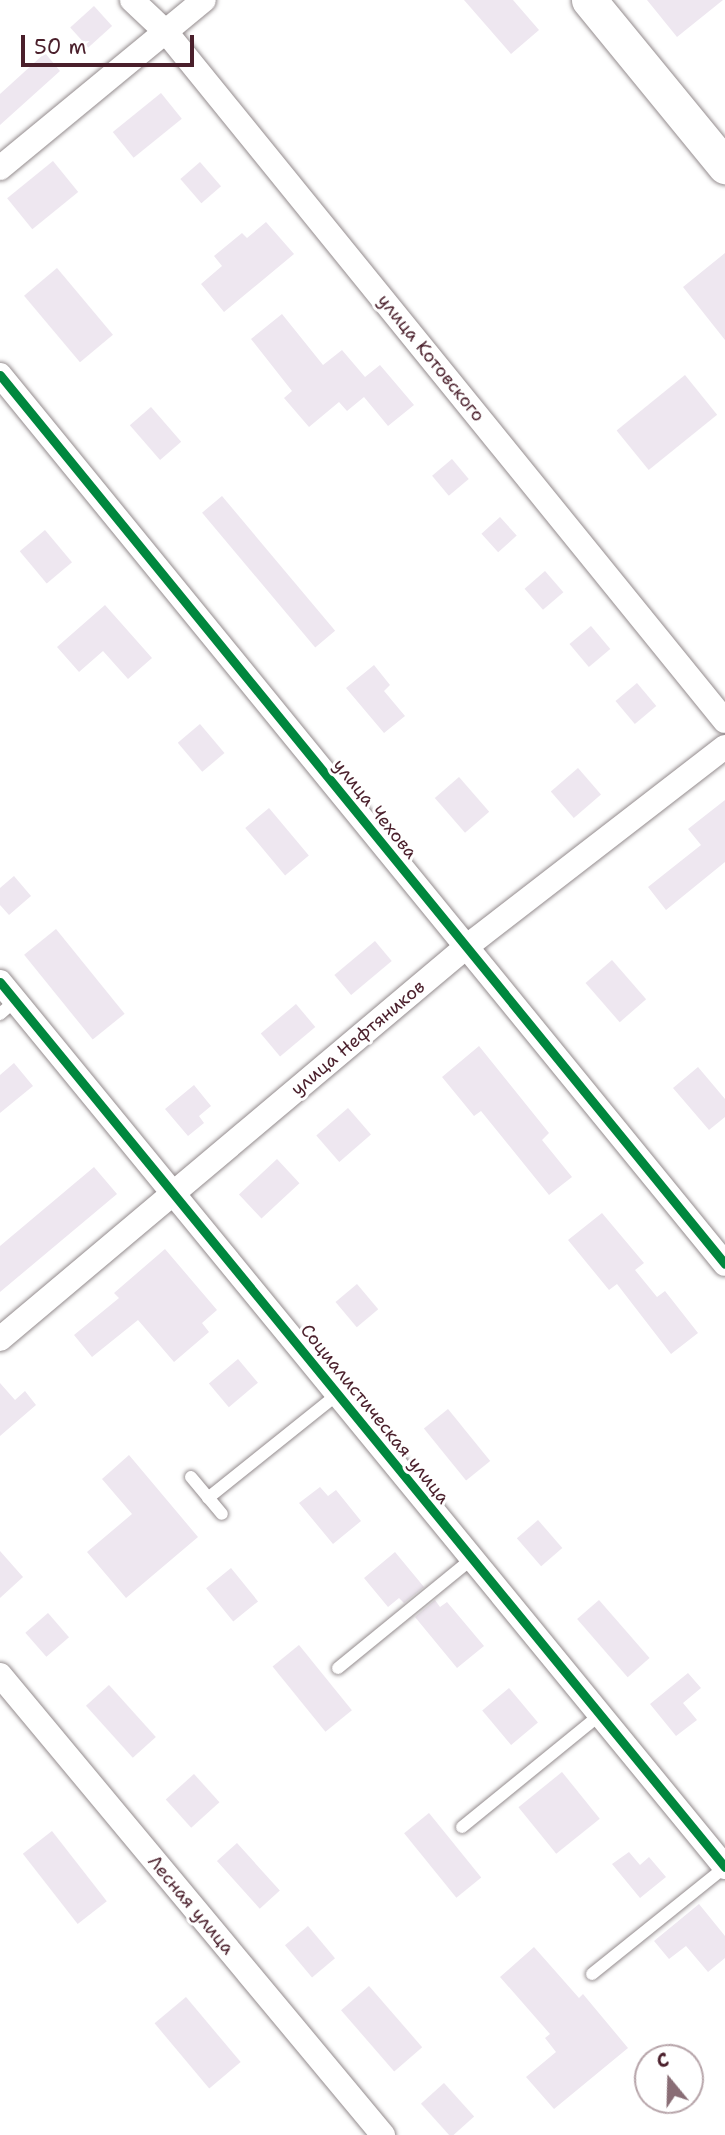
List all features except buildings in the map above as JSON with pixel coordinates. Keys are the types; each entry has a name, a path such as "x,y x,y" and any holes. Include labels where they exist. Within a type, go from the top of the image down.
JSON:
{"main road":[{"path":"589,0 725,166"}],"street":[{"name":"улица Котовского","path":"132,0 166,32 725,721"},
{"path":"0,168 204,0"},
{"name":"улица Чехова","path":"0,375 725,1264"},
{"name":"улица Нефтяников","path":"0,1339 466,947 725,747"},
{"name":"Социалистическая улица","path":"5,999 174,1193 725,1867"},
{"name":"Лесная улица","path":"0,1675 383,2135"}],"lane":[{"path":"208,1498 338,1394"},
{"path":"191,1477 222,1514"},
{"path":"338,1668 473,1558"},
{"path":"462,1827 600,1715"},
{"path":"592,1973 725,1867"}],"cycle path":[{"path":"0,375 725,1264"},
{"path":"0,982 725,1867"}]}
